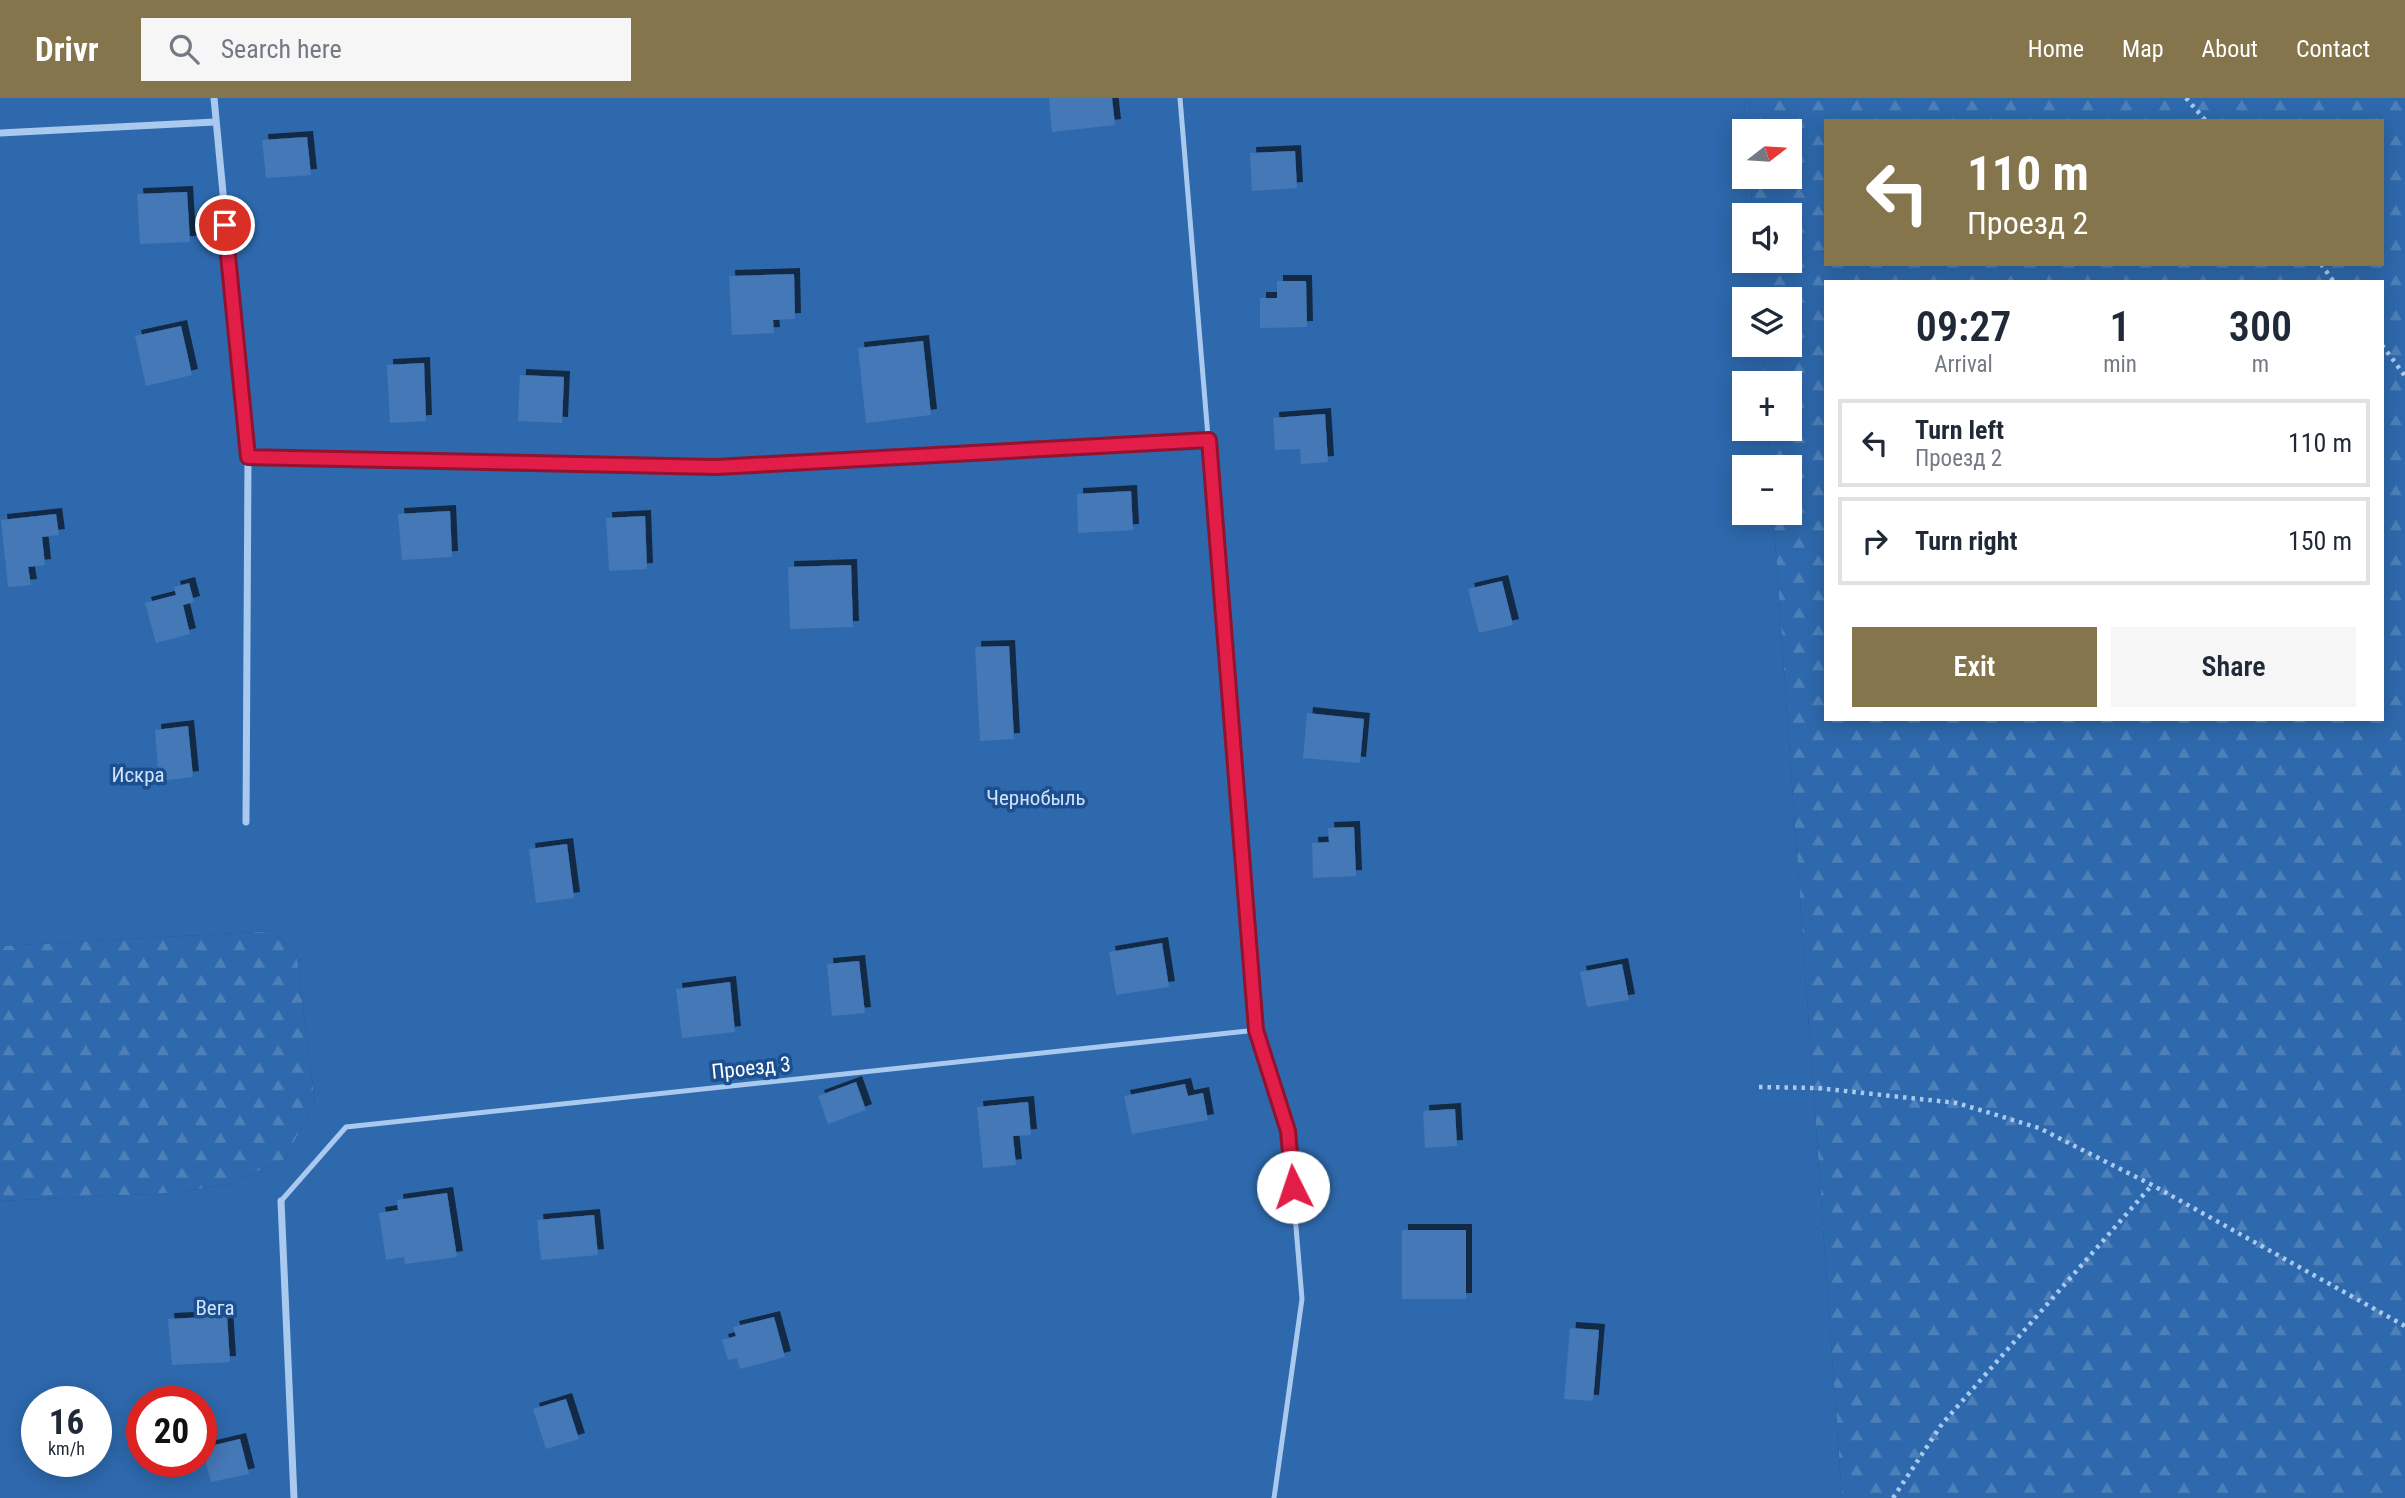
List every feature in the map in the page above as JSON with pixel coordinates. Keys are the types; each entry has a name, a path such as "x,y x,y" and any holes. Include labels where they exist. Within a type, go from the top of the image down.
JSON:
{"street":[{"path":"214,98 248,457 246,822"},
{"path":"0,133 215,122"},
{"path":"281,1201 294,1498"}],"lane":[{"path":"1181,98 1256,1030 1288,1131 1302,1298 1274,1498"},
{"path":"248,457 716,467 1209,440"},
{"name":"Проезд 3","path":"281,1201 346,1127 1256,1030"}],"path":[{"path":"2186,98 2204,119"},
{"path":"2384,348 2405,376"},
{"path":"1759,1087 1817,1088 1957,1103 2039,1128 2151,1185 2405,1326"},
{"path":"1893,1498 1942,1424 2151,1185"}],"green space":[{"name":"Чернобыль","path":"0,98 1745,98 1746,119 1732,119 1732,189 1751,189 1752,203 1732,203 1732,273 1757,273 1758,287 1732,287 1732,357 1763,357 1764,371 1732,371 1732,441 1769,441 1769,455 1732,455 1732,525 1774,525 1842,1498 0,1498 0,1201 174,1193 230,1184 285,1159 315,1103 297,956 274,931 0,946"},
{"path":"1745,98 2405,98 2405,1498 1842,1498 1774,525 1802,525 1802,455 1769,455 1769,441 1802,441 1802,371 1764,371 1763,357 1802,357 1802,287 1758,287 1757,273 1802,273 1802,203 1752,203 1751,189 1802,189 1802,119 1746,119"},
{"path":"274,931 297,956 315,1103 285,1159 230,1184 174,1193 0,1201 0,946"}],"building":[{"path":"1049,98 1112,98 1115,125 1052,132"},
{"path":"307,137 311,175 266,178 262,140"},
{"path":"1295,151 1297,188 1252,191 1250,153"},
{"path":"187,192 190,242 140,244 137,194"},
{"path":"794,274 795,319 773,320 774,333 732,335 729,276"},
{"path":"1277,281 1306,281 1307,327 1260,328 1260,298 1277,298"},
{"path":"181,326 192,375 146,386 135,336"},
{"path":"923,341 931,415 866,423 858,348"},
{"path":"424,363 426,421 390,423 387,365"},
{"path":"520,375 564,377 562,423 518,421"},
{"path":"1325,414 1328,462 1301,464 1300,449 1275,450 1273,418"},
{"path":"1131,491 1133,530 1078,533 1077,494"},
{"path":"450,511 452,557 402,560 398,514"},
{"path":"56,514 59,535 42,537 45,565 28,567 31,585 8,587 1,520"},
{"path":"645,516 647,569 609,571 606,518"},
{"path":"851,565 853,627 790,629 788,567"},
{"path":"1502,581 1513,625 1479,633 1468,589"},
{"path":"189,583 194,602 183,605 190,634 156,643 145,603 176,595 174,587"},
{"path":"1009,646 1014,739 980,741 975,647"},
{"path":"1307,713 1364,719 1360,763 1303,758"},
{"path":"188,726 193,777 159,781 155,730"},
{"path":"1354,827 1356,876 1313,878 1312,843 1329,842 1328,828"},
{"path":"567,844 574,898 536,903 529,849"},
{"path":"1162,943 1169,987 1116,995 1109,952"},
{"path":"859,961 865,1013 832,1016 827,964"},
{"path":"1622,964 1629,1000 1587,1007 1580,972"},
{"path":"730,982 735,1032 682,1038 676,989"},
{"path":"856,1082 866,1110 828,1124 818,1096"},
{"path":"1185,1084 1188,1096 1203,1093 1208,1120 1132,1134 1124,1096"},
{"path":"1028,1102 1031,1135 1013,1136 1016,1165 983,1168 977,1107"},
{"path":"1455,1109 1457,1146 1425,1148 1423,1111"},
{"path":"447,1193 457,1257 405,1264 404,1257 386,1260 379,1213 398,1210 397,1200"},
{"path":"594,1215 598,1255 541,1260 537,1220"},
{"path":"1402,1230 1466,1230 1466,1299 1402,1299"},
{"path":"227,1316 230,1362 172,1365 168,1319"},
{"path":"774,1317 785,1357 740,1369 737,1358 728,1360 722,1340 736,1336 733,1327"},
{"path":"1570,1328 1599,1330 1593,1401 1564,1399"},
{"path":"566,1399 579,1439 546,1449 533,1409"},
{"path":"240,1439 249,1474 211,1482 210,1477 217,1477 217,1444"}],"route":[{"path":"225,225 248,457 716,467 1209,440 1256,1030 1288,1131 1293,1187"}],"park label":[{"name":"Искра","path":"138,775"},
{"name":"Вега","path":"215,1308"}]}
